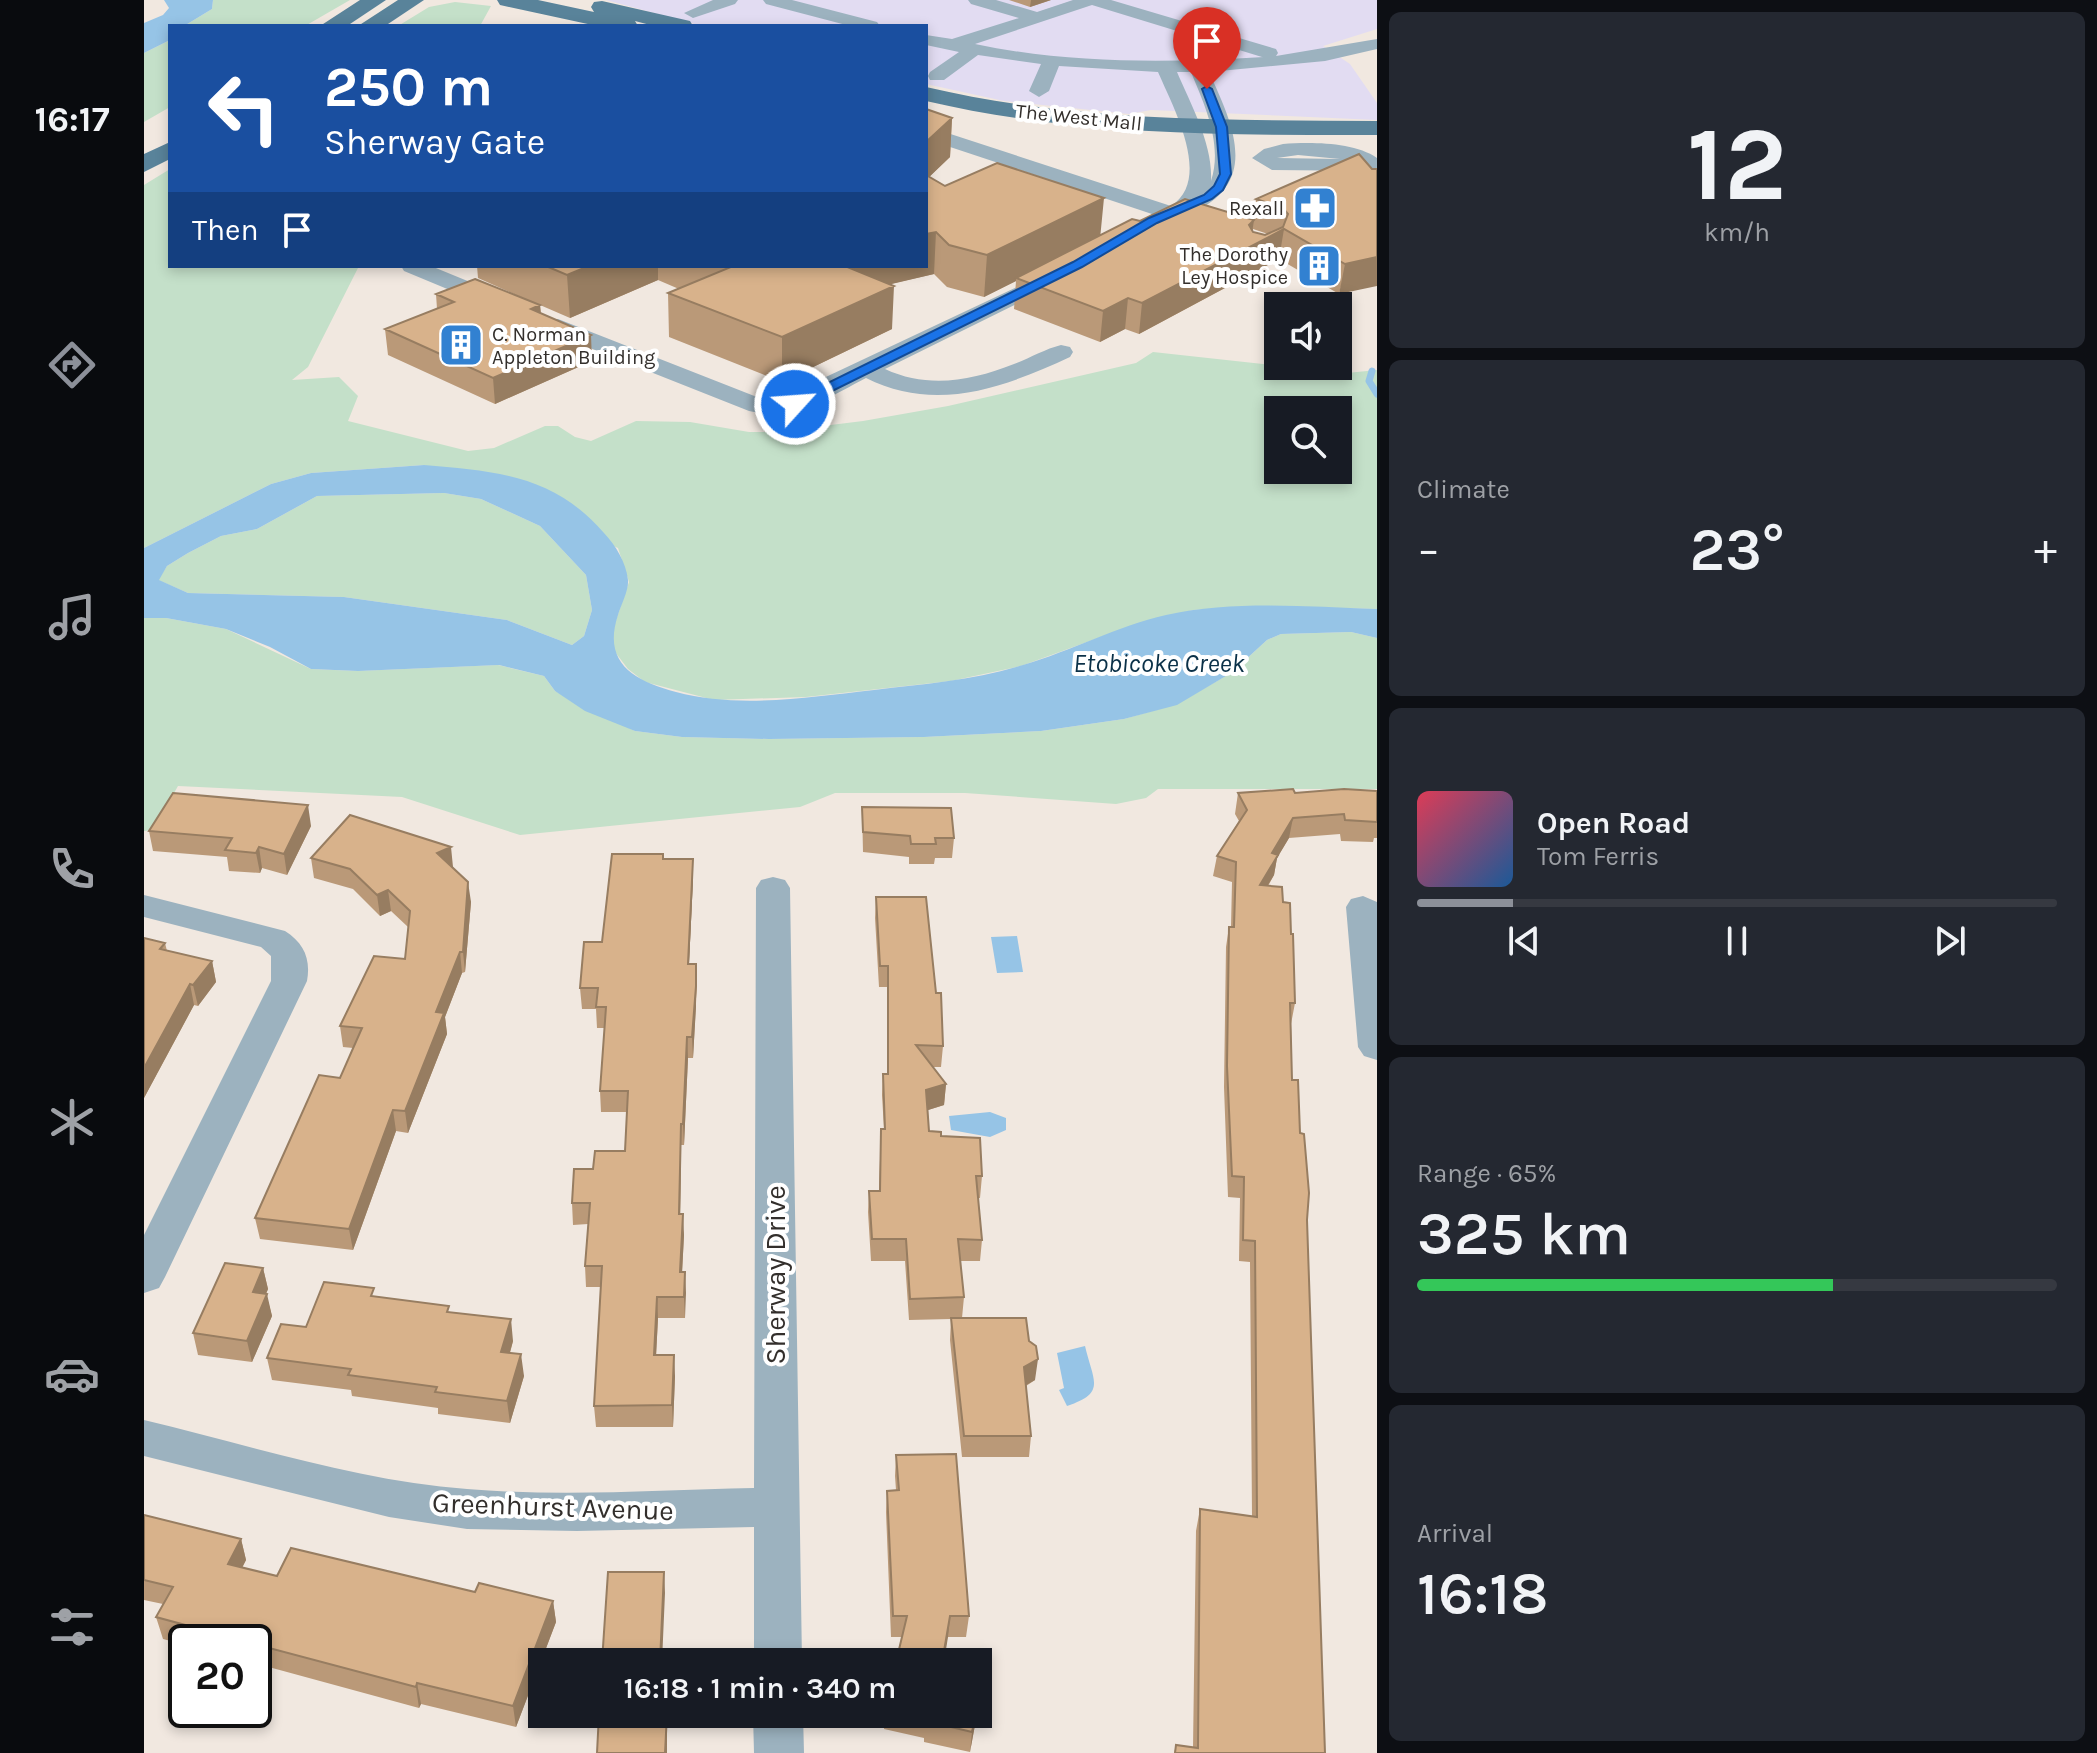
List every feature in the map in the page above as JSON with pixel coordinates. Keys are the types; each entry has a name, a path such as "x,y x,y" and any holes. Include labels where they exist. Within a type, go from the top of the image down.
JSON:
{"main road":[{"path":"334,24 375,0"},
{"path":"372,24 413,0"},
{"path":"508,0 618,24"},
{"path":"565,0 687,20"},
{"name":"The West Mall","path":"932,85 1034,114 1191,132"},
{"name":"The West Mall","path":"928,105 1056,127 1222,133 1377,128"},
{"name":"The West Mall","path":"1222,133 1373,161"},
{"path":"144,164 168,150"}],"street":[{"path":"687,20 729,0"},
{"path":"772,0 863,24"},
{"path":"977,0 1035,17"},
{"path":"952,45 1092,0 1289,59"},
{"path":"1142,0 1326,55"},
{"path":"928,40 1052,60 1165,65 1289,59 1377,44"},
{"path":"932,85 975,49"},
{"path":"1354,50 1377,57"},
{"path":"1039,91 1052,60"},
{"path":"1165,65 1191,132 1201,172 1201,182 1177,209"},
{"path":"1197,65 1239,174"},
{"path":"928,133 1177,209 1202,224"},
{"path":"1201,172 1239,174 1373,161"},
{"path":"1132,232 1208,197 1239,174"},
{"path":"417,268 758,406 777,408 795,404 1077,265"},
{"path":"866,369 926,399 952,401 994,392 1007,386 1012,374 1061,352"},
{"name":"Sherway Drive","path":"773,888 778,1648"},
{"path":"144,906 273,939 284,945 293,965 289,981 144,1277"},
{"path":"1363,907 1377,1045"},
{"name":"Greenhurst Avenue","path":"144,1438 389,1498 467,1509 609,1511 777,1507"},
{"path":"778,1728 779,1753"}],"shaded area":[{"path":"606,0 1377,0 1377,29 1323,46 1350,64 1377,103 1377,120 1151,110 1129,114 1004,101 928,84 928,24 695,24"}],"green space":[{"path":"213,0 350,0 308,24 187,24 212,9"},
{"path":"455,2 491,6 481,24 401,24 429,7"},
{"path":"168,41 168,108 144,122 144,53"},
{"path":"168,170 168,268 358,268 308,367 292,380 339,377 358,396 348,421 468,451 494,448 545,426 558,426 575,437 591,441 636,421 690,422 749,432 774,432 863,421 948,406 1136,363 1153,352 1264,364 1264,380 1352,380 1352,372 1377,370 1377,609 1257,606 1193,610 1134,625 1021,666 951,681 806,697 714,700 645,682 628,669 612,648 612,632 629,582 618,548 424,465 311,473 271,484 144,548 144,185"},
{"path":"444,493 481,499 540,526 586,575 592,610 584,636 572,645 507,620 344,597 188,593 158,580 167,566 188,553 221,536 257,529 317,496"},
{"path":"144,618 166,618 226,629 311,669 357,671 498,665 544,676 555,691 635,731 682,737 769,739 924,737 1041,731 1124,719 1177,704 1231,673 1267,640 1281,634 1351,632 1377,638 1377,789 1158,789 1146,798 1116,804 965,793 835,793 800,807 520,835 402,797 178,786 153,830 144,831"}],"water":[{"path":"164,0 213,0 212,9 187,24 168,24 168,41 144,53 144,23 163,15 169,8"},
{"name":"Etobicoke Creek","path":"424,465 450,467 522,480 565,499 604,533 625,567 627,588 614,632 618,658 625,667 647,682 700,697 775,700 968,678 1041,659 1148,620 1218,607 1377,609 1377,638 1351,632 1281,634 1267,640 1231,673 1177,705 1124,719 1041,731 924,737 769,739 682,737 635,731 585,711 555,691 544,676 499,665 358,671 311,669 270,647 226,629 166,618 144,618 144,548 271,484 311,473","holes":["444,493 481,499 540,526 586,575 592,610 584,636 572,645 507,620 344,597 188,593 159,580 167,566 188,553 221,536 257,529 317,496"]},
{"path":"1017,936 1023,972 997,973 991,937"},
{"path":"990,1112 1006,1118 1006,1130 990,1137 951,1130 949,1116"},
{"path":"1085,1346 1093,1377 1092,1391 1080,1401 1067,1406 1059,1390 1064,1388 1057,1353"}],"building":[{"path":"928,110 952,118 928,140"},
{"path":"1359,154 1372,169 1377,169 1377,257 1345,264 1284,229 1142,303 1128,298 1103,311 1016,278 1132,219 1140,221 1185,199 1254,220 1249,225 1253,232 1265,235 1283,227 1288,214 1283,208 1256,199"},
{"path":"997,163 1104,198 987,255 949,245 936,232 928,234 928,176 945,186"},
{"path":"551,268 584,268 567,275"},
{"path":"729,268 850,268 894,286 782,337 668,293"},
{"path":"475,279 540,305 531,309 591,335 493,378 385,329 454,302 436,294"},
{"path":"1293,789 1295,793 1344,789 1377,791 1377,822 1345,820 1344,814 1293,818 1272,853 1278,855 1260,885 1282,887 1283,902 1290,903 1293,934 1295,1003 1290,1003 1292,1080 1298,1080 1300,1133 1304,1134 1309,1193 1307,1220 1325,1753 1175,1753 1176,1745 1198,1748 1200,1509 1257,1517 1255,1241 1243,1240 1244,1177 1232,1176 1227,1066 1229,927 1234,927 1236,862 1217,856 1247,810 1238,793"},
{"path":"173,793 308,805 284,854 259,847 256,853 225,850 232,838 149,831"},
{"path":"862,807 951,808 954,838 935,838 936,844 911,844 910,836 863,832"},
{"path":"350,815 451,847 437,853 468,882 463,952 460,952 436,1012 444,1013 405,1111 393,1110 349,1229 255,1218 319,1075 340,1078 362,1028 340,1026 374,956 405,959 410,911 388,890 377,895 350,869 311,858"},
{"path":"612,854 663,854 663,859 693,859 688,964 696,964 696,986 692,1037 687,1037 679,1214 683,1214 680,1272 685,1272 684,1297 657,1297 654,1355 674,1355 672,1405 594,1406 602,1266 585,1266 590,1203 572,1203 574,1169 593,1169 595,1151 625,1151 628,1091 600,1091 606,1007 596,1007 598,988 580,988 584,942 602,942"},
{"path":"876,897 926,897 936,993 941,993 943,1046 916,1045 946,1084 926,1090 929,1131 941,1132 941,1136 980,1138 982,1176 976,1176 982,1240 958,1239 964,1297 910,1299 906,1239 872,1239 869,1191 880,1191 881,1129 885,1129 883,1074 888,1074 888,966 880,966"},
{"path":"144,938 165,943 160,949 212,961 193,985 190,984 144,1068"},
{"path":"225,1263 263,1268 253,1292 267,1294 247,1341 193,1333"},
{"path":"324,1282 374,1288 371,1296 449,1306 447,1312 511,1319 501,1352 521,1354 507,1401 435,1392 437,1387 348,1375 351,1369 267,1358 281,1324 306,1327"},
{"path":"951,1318 1026,1318 1029,1341 1036,1346 1038,1359 1024,1367 1031,1436 964,1436"},
{"path":"956,1454 969,1616 950,1616 945,1648 899,1648 907,1616 893,1616 887,1491 899,1490 896,1455"},
{"path":"144,1515 241,1539 228,1564 277,1576 291,1548 475,1592 479,1583 553,1601 535,1648 528,1648 528,1667 513,1706 417,1683 416,1687 272,1649 272,1624 182,1624 156,1617 173,1587 144,1580"},
{"path":"608,1572 664,1572 661,1648 603,1648"},
{"path":"598,1728 666,1728 665,1753 597,1753"}],"waterway":[{"path":"1372,371 1369,381 1377,394"}],"place":[{"name":"Rexall","path":"1315,208"},
{"name":"The Dorothy Ley Hospice","path":"1319,266"},
{"name":"C. Norman Appleton Building","path":"461,345"}],"route":[{"path":"795,404 1077,265 1153,221 1208,197 1219,188 1226,174 1218,113 1207,89"}]}
